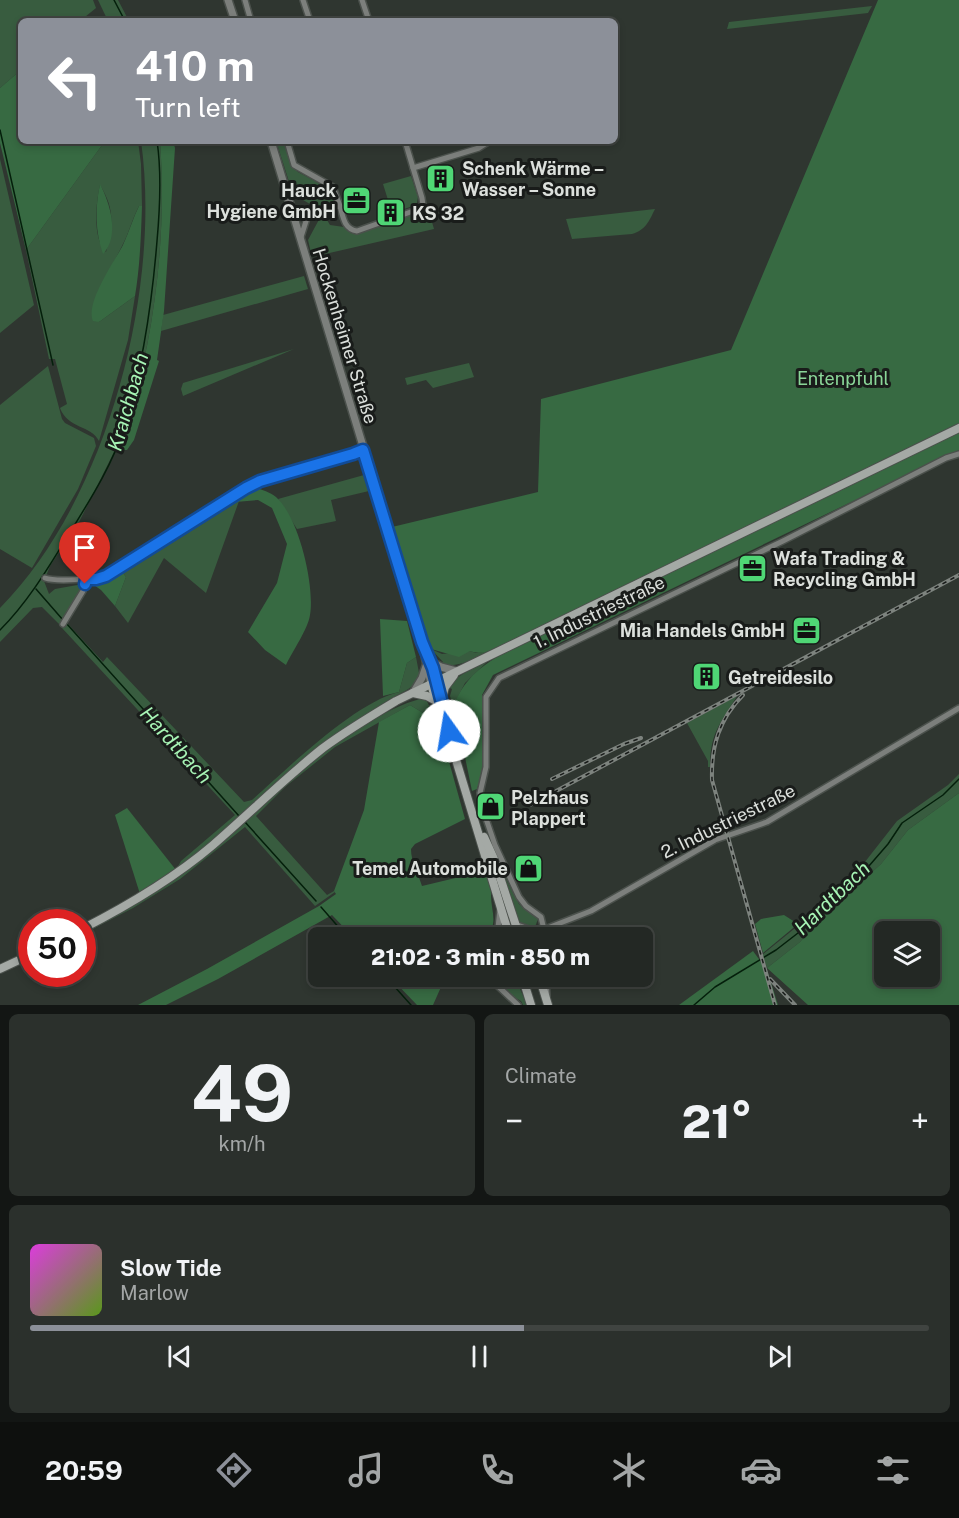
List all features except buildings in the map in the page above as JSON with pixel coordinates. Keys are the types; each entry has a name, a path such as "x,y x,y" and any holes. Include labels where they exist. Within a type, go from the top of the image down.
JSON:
{"main road":[{"path":"96,921 156,888 205,851 338,737 376,713 456,671 959,428"},
{"path":"413,693 439,700 456,671"},
{"name":"Hockenheimer Straße","path":"434,682 474,817"},
{"path":"474,817 501,905 511,927"},
{"path":"474,817 494,860 515,924"},
{"path":"0,969 18,961"},
{"path":"525,987 531,1005"},
{"path":"531,1005 535,997 540,995 547,1001"}],"street":[{"path":"228,0 234,18"},
{"path":"245,0 250,18"},
{"path":"303,0 309,18"},
{"path":"362,0 368,18"},
{"name":"Hockenheimer Straße","path":"272,144 434,682"},
{"path":"288,144 294,165 333,187 346,226 357,231 419,209 423,205 406,144"},
{"path":"413,168 485,144"},
{"path":"295,219 340,206"},
{"path":"295,219 307,218 313,214"},
{"path":"300,238 307,218"},
{"path":"45,578 52,580 96,579 106,576 260,481 363,450"},
{"name":"1. Industriestraße","path":"545,927 542,916 526,906 515,889 495,845 483,810 480,793 486,767 486,697 491,687 499,678 783,541 907,474 959,454"},
{"path":"65,622 83,591 86,579"},
{"path":"413,693 428,664 456,671"},
{"name":"2. Industriestraße","path":"550,927 591,911 715,840 767,822 959,708"},
{"path":"498,927 501,905"},
{"path":"515,924 521,927"},
{"path":"499,987 518,1005"}],"green space":[{"path":"0,0 93,0 96,8 84,18 18,18 18,73 0,88"},
{"path":"98,0 118,0 127,18 107,18"},
{"name":"Entenpfuhl","path":"878,0 959,0 959,450 493,675 482,695 484,767 477,789 472,791 453,706 469,679 508,650 505,644 483,652 470,651 459,657 431,649 392,527 538,492 541,399 731,350"},
{"path":"872,6 868,13 727,29 729,22"},
{"path":"18,73 18,144 103,144 26,250 0,143 0,88"},
{"path":"103,144 138,144 142,206 139,206 92,312 99,322 135,296 128,340 99,441 91,432 68,420 64,415 60,408 67,404 55,359 49,359 26,250","holes":["100,185 108,202 111,217 106,252 97,229 96,210"]},
{"path":"141,144 160,144 162,192 160,244 147,346 138,381 122,438 79,522 50,566 44,581 49,594 55,589 83,584 74,606 59,624 42,607 33,608 0,642 0,608 38,563 70,510 97,452 118,390 134,326 143,262 145,199"},
{"path":"160,144 174,144 164,311 157,360 159,361 134,440 127,450 116,450 122,438 144,358 151,321 162,218"},
{"path":"277,144 285,144 292,166 298,172 330,189 334,202 320,210 293,194"},
{"path":"0,159 34,305 0,333"},
{"path":"411,176 418,197 417,203 392,213 383,184"},
{"path":"100,184 112,219 111,238 103,254 98,237 97,219"},
{"path":"139,206 142,206 135,296 99,322 93,321 93,304 97,294 123,245"},
{"path":"428,208 434,229 312,257 308,240 322,214 330,225 344,227 351,233 357,234"},
{"path":"655,209 644,227 632,234 572,239 566,219"},
{"path":"304,276 308,289 161,331 163,315"},
{"path":"294,349 183,396 181,389 183,383"},
{"path":"469,363 474,377 433,388 426,380 407,385 405,378"},
{"path":"48,366 62,419 65,423 94,438 96,446 78,489 32,568 0,549 0,405"},
{"path":"364,475 369,491 331,500 336,521 297,529 278,499"},
{"path":"255,487 274,495 284,507 298,535 308,570 311,602 309,621 286,665 265,650 248,632 277,583 287,544 272,508 258,500 224,503"},
{"path":"239,501 206,593 164,558 128,623 115,606 126,577 120,569 146,552 156,552 155,546 224,503"},
{"path":"120,569 126,577 115,606 101,590 91,583 104,579"},
{"path":"380,619 407,621 416,657 407,663 399,692 383,696"},
{"path":"67,623 103,662 107,657 244,802 252,800 342,723 381,698 399,692 407,663 416,657 420,678 409,688 330,739 176,870 181,861 235,815 62,628"},
{"path":"431,649 442,654 490,651 456,665 443,665"},
{"path":"487,662 465,683 453,706 450,696 452,689 448,687 461,675"},
{"path":"737,696 714,736 710,767 708,767 708,761 687,723"},
{"path":"426,698 438,722 410,705 335,747 285,787 256,816 327,895 335,892 315,906 245,827 180,879 96,927 96,924 170,882 317,756 385,713"},
{"path":"410,705 438,722 465,819 415,844 411,849 413,863 422,886 489,870 492,927 343,927 332,915 218,979 166,1005 138,1005 207,969 319,906 336,894 334,891 364,810 379,722"},
{"path":"959,774 959,793 908,830 881,864 821,918 800,942 767,968 762,955 805,920 861,867 897,821 948,785"},
{"path":"959,793 959,1005 808,1005 767,968 800,942 821,918 881,864 908,830"},
{"path":"127,808 176,870 140,894 115,815"},
{"path":"490,847 519,904 538,919 535,927 517,921"},
{"path":"784,915 798,924 763,953 755,924 761,919"},
{"path":"753,951 767,970 778,1005 679,1005"},
{"path":"400,987 441,987 433,1005 417,1005"},
{"path":"503,987 519,987 527,1005 523,1005 521,1001"}],"waterway":[{"name":"Kraichbach","path":"114,0 123,18"},
{"path":"0,130 53,365"},
{"name":"Kraichbach","path":"0,630 37,584 85,508 108,468 125,425 142,357 152,287 160,204 157,144"},
{"name":"Hardtbach","path":"36,589 63,620"},
{"name":"Hardtbach","path":"66,623 239,816"},
{"name":"Hardtbach","path":"694,1005 715,987 776,950 798,933 862,874 888,844 902,823 943,795 959,779"},
{"name":"Hardtbach","path":"245,822 316,901"},
{"name":"Hardtbach","path":"321,907 338,927"},
{"name":"Hardtbach","path":"395,987 411,1005"}],"railway":[{"path":"530,805 959,575"},
{"path":"743,695 728,714 718,734 713,756 712,780 775,1005"},
{"path":"552,779 641,738"},
{"path":"770,979 795,1005"}],"place":[{"name":"Schenk Wärme – Wasser – Sonne","path":"441,178"},
{"name":"Hauck Hygiene GmbH","path":"357,200"},
{"name":"KS 32","path":"391,213"},
{"name":"Wafa Trading & Recycling GmbH","path":"752,568"},
{"name":"Mia Handels GmbH","path":"806,630"},
{"name":"Getreidesilo","path":"707,677"},
{"name":"Pelzhaus Plappert","path":"490,807"},
{"name":"Temel Automobile","path":"529,868"}],"route":[{"path":"85,584 86,579 106,576 211,508 260,481 363,450 422,642 433,668 449,731"}]}
